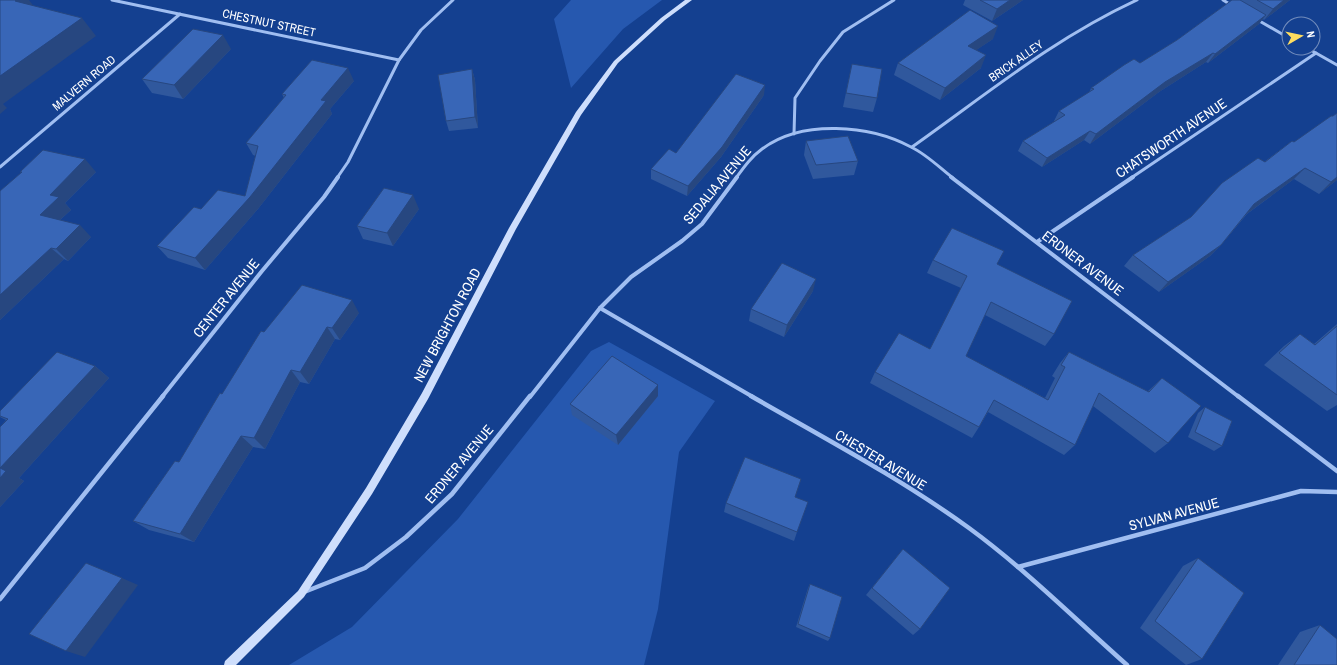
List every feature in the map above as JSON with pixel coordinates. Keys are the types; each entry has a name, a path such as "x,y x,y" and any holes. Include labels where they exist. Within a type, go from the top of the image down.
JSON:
{"street":[{"name":"CHESTNUT STREET","path":"112,0 399,60"},
{"name":"CENTER AVENUE","path":"0,599 252,284 324,197 348,162 399,60 421,30 453,0"},
{"name":"NEW BRIGHTON ROAD","path":"229,665 301,594 369,491 425,396 513,228 578,114 616,62 663,19 688,0"},
{"path":"794,134 795,98 820,61 843,32 894,0"},
{"name":"BRICK ALLEY","path":"912,148 1023,66 1081,27 1136,0"},
{"path":"1223,0 1236,8"},
{"name":"MALVERN ROAD","path":"0,166 180,14"},
{"path":"1249,15 1281,33"},
{"name":"CHATSWORTH AVENUE","path":"1037,242 1312,56"},
{"path":"1321,56 1337,65"},
{"name":"ERDNER AVENUE","path":"794,134 831,128 849,129 886,137 912,148 1337,471"},
{"name":"SEDALIA AVENUE","path":"600,308 631,277 682,241 702,224 750,159 763,148 777,140 794,134"},
{"name":"ERDNER AVENUE","path":"301,594 365,568 406,537 452,494 600,308"},
{"name":"CHESTER AVENUE","path":"600,308 905,485 969,528 1018,567 1127,665"},
{"name":"SYLVAN AVENUE","path":"1018,567 1301,491 1337,492"}],"shaded area":[{"path":"571,0 662,0 623,29 571,88 554,19"},
{"path":"609,342 715,401 679,452 658,609 644,665 289,665 352,627 458,519 591,351"}],"building":[{"path":"0,0 16,0 15,1 82,18 0,76"},
{"path":"980,0 1010,0 997,9"},
{"path":"1232,0 1240,0 1266,15 1215,54 1213,53 1165,82 1096,134 1090,131 1047,158 1023,141 1065,115 1059,111 1094,89 1091,88 1124,65 1134,59 1140,63 1177,40"},
{"path":"1257,0 1284,0 1273,9"},
{"path":"970,10 998,26 968,46 986,55 945,88 898,63"},
{"path":"193,29 223,35 174,85 142,79"},
{"path":"312,60 348,68 321,100 326,101 250,197 195,258 157,246 194,207 201,209 218,190 245,196 258,146 246,143 286,95 282,94"},
{"path":"852,64 882,69 877,98 846,93"},
{"path":"472,69 475,117 446,121 438,75"},
{"path":"736,74 765,85 722,147 688,186 651,169 669,149 676,153"},
{"path":"1337,113 1337,177 1331,182 1305,168 1254,204 1221,245 1168,282 1133,255 1191,217 1222,183 1258,158 1265,162 1292,141 1294,142"},
{"path":"848,136 858,161 816,165 806,141"},
{"path":"43,150 85,159 50,195 59,197 40,215 80,225 56,249 51,248 0,295 0,191 22,172 20,172"},
{"path":"384,188 413,195 387,233 357,226"},
{"path":"952,228 1004,251 997,264 1072,301 1054,334 991,302 966,356 1048,400 1065,367 1061,365 1069,352 1149,392 1162,378 1201,406 1168,443 1099,393 1075,445 994,400 979,427 875,372 899,333 930,349 967,276 933,260"},
{"path":"782,263 816,279 787,325 751,309"},
{"path":"302,285 352,300 332,328 327,327 300,372 291,370 254,438 241,436 180,534 133,521 175,461 179,462 220,393 222,394 261,331 264,332"},
{"path":"1337,326 1337,395 1279,353 1300,334 1315,345"},
{"path":"57,352 95,366 0,468 0,427 8,419 0,416 0,411"},
{"path":"612,356 658,385 616,435 570,404"},
{"path":"1205,407 1232,421 1222,446 1195,432"},
{"path":"745,457 801,479 795,497 808,502 797,532 726,503"},
{"path":"0,468 6,471 0,478"},
{"path":"903,549 950,588 920,629 872,588"},
{"path":"1198,558 1244,593 1202,659 1155,621"},
{"path":"86,563 122,578 66,651 29,634"},
{"path":"810,584 842,597 830,638 798,624"},
{"path":"1320,625 1337,639 1337,665 1294,665"}]}
